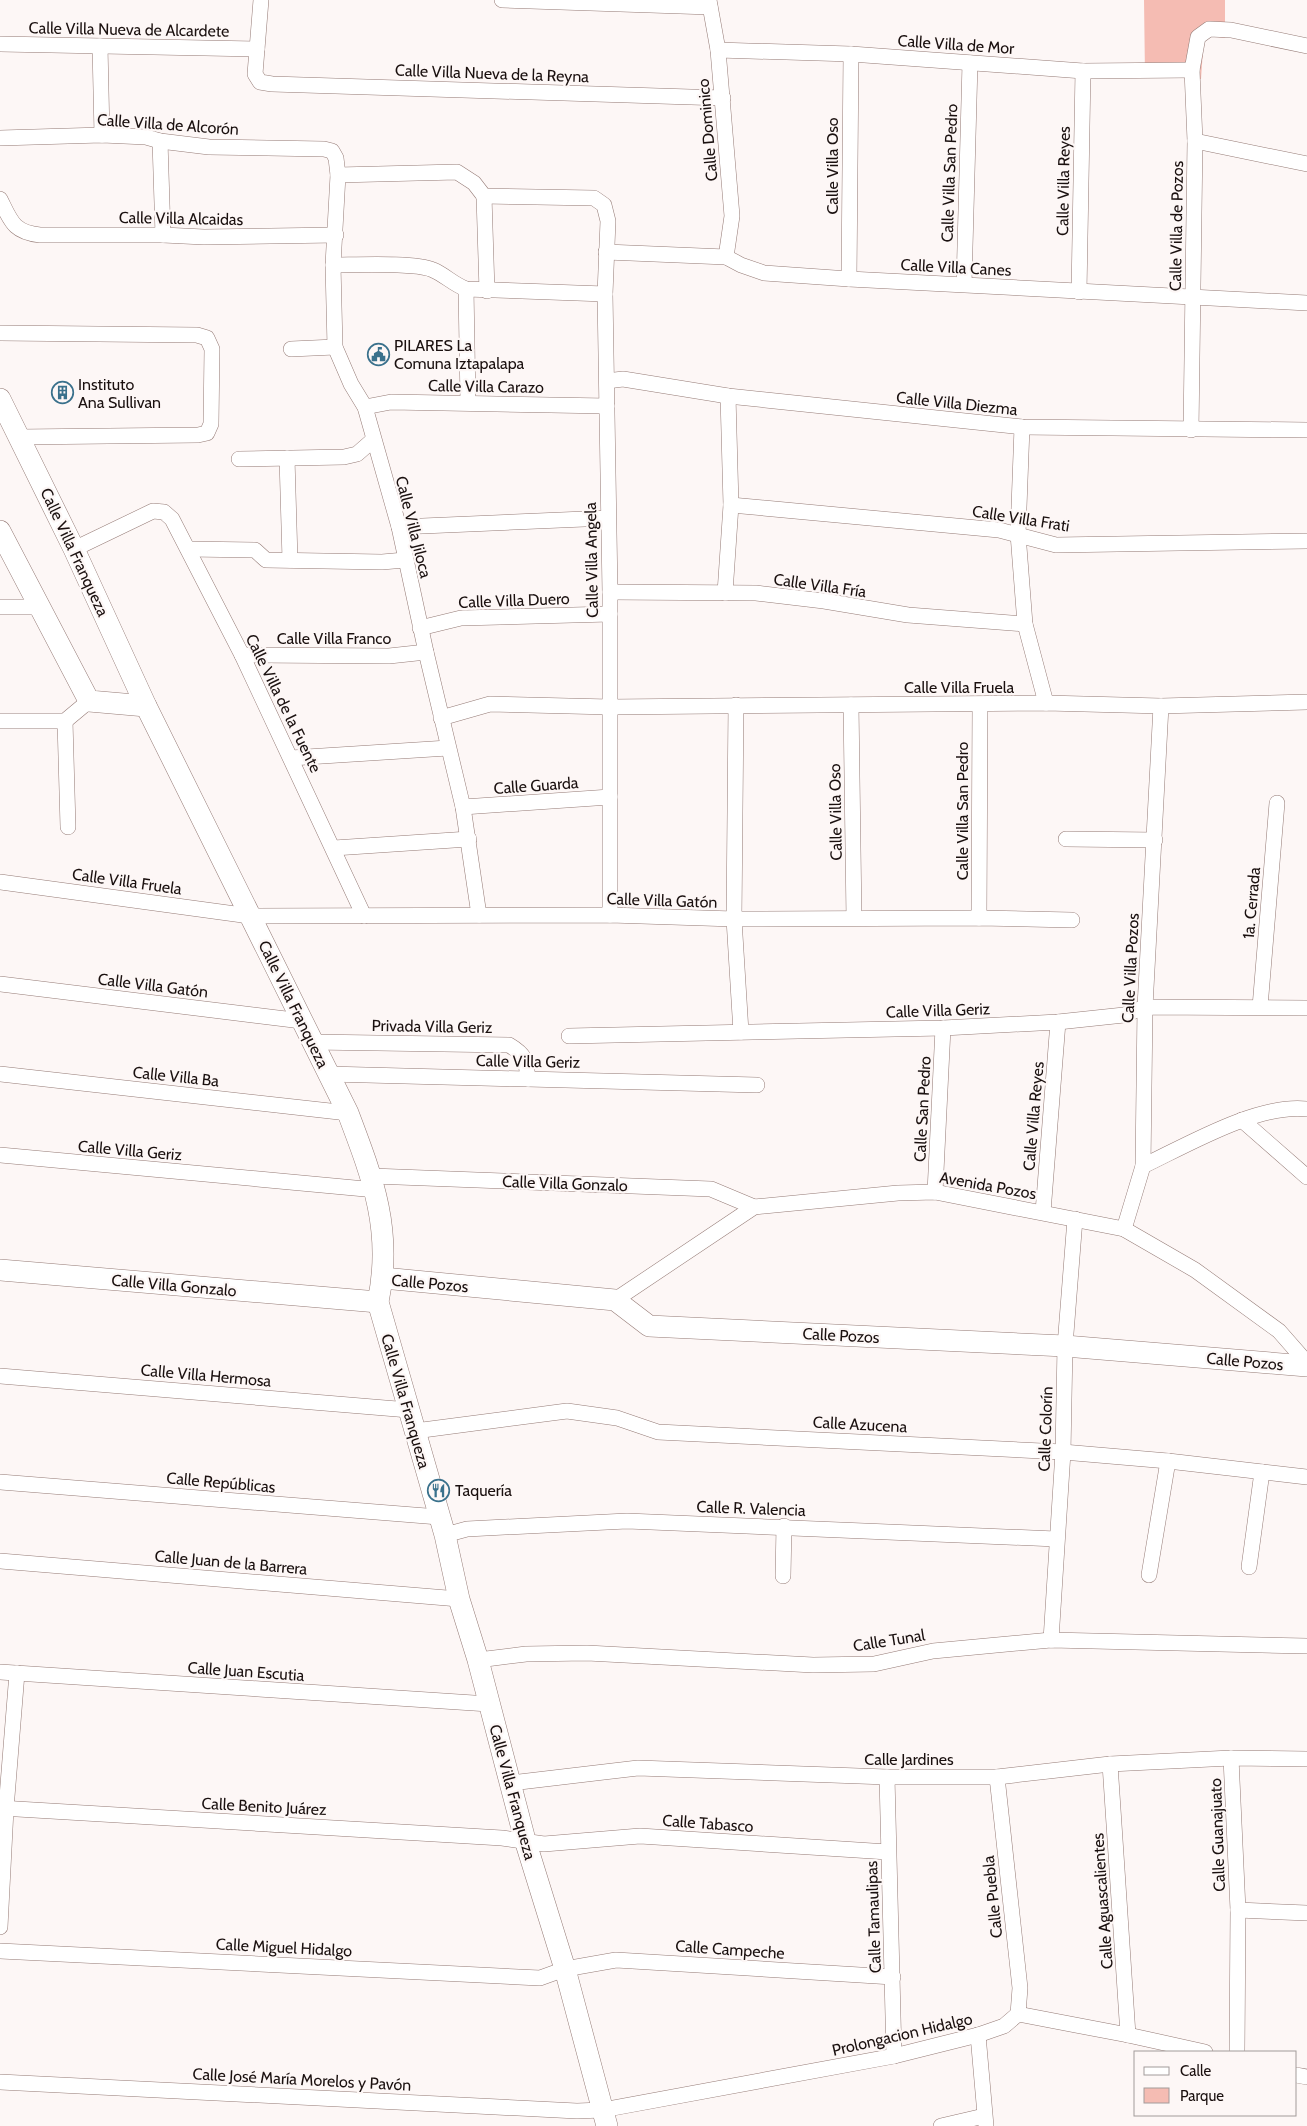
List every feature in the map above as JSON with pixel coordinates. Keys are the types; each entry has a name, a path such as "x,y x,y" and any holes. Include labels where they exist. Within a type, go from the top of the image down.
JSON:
{"street":[{"path":"257,48 261,0"},
{"path":"502,0 710,3"},
{"name":"Calle Dominico","path":"710,3 718,50 723,98 732,216 726,257"},
{"name":"Calle Villa de Pozos","path":"1191,430 1195,141 1192,70 1198,37 1209,29 1231,30 1307,46"},
{"name":"Calle Villa Nueva de Alcardete","path":"0,44 257,48"},
{"path":"100,46 102,135"},
{"name":"Calle Villa Nueva de la Reyna","path":"257,48 255,74 260,82 272,84 723,98"},
{"name":"Calle Villa de Mor","path":"718,50 850,54 970,64 1083,70 1192,70"},
{"name":"Calle Villa Oso","path":"849,279 850,54"},
{"name":"Calle Villa San Pedro","path":"964,284 970,64"},
{"name":"Calle Villa Reyes","path":"1079,292 1083,70"},
{"name":"Calle Villa de Alcorón","path":"0,138 102,135 146,137 160,141 209,147 324,149 332,151"},
{"path":"160,141 163,235"},
{"path":"1195,141 1307,164"},
{"name":"Calle Villa Jiloca","path":"332,151 336,158 338,175 333,265 335,347 351,384 365,407 399,527 420,628 463,807 479,915"},
{"path":"338,175 456,172 474,182 484,196 488,291"},
{"name":"Calle Villa Angela","path":"484,196 594,198 604,205 608,221 605,294 610,592 610,915"},
{"name":"Calle Villa Alcaidas","path":"0,199 14,227 26,234 204,237 336,235"},
{"name":"Calle Villa Canes","path":"606,252 726,257 742,266 764,273 1079,292 1307,303"},
{"path":"333,265 418,266 433,270 454,285 466,289 605,294"},
{"path":"466,289 468,402"},
{"path":"0,333 197,334 207,338 212,349 211,424 207,433 198,435 19,437"},
{"path":"290,349 335,347"},
{"name":"Calle Villa Diezma","path":"607,381 623,379 728,396 1022,427 1307,430"},
{"path":"726,593 731,505 728,396"},
{"name":"Calle Villa Franqueza","path":"0,399 74,549 146,706 348,1114 374,1183 383,1241 383,1278 378,1302 442,1526 459,1599 478,1660 525,1840 566,1969 604,2118"},
{"name":"Calle Villa Carazo","path":"365,407 391,402 607,406"},
{"path":"1022,427 1018,534 1025,624 1046,703"},
{"path":"240,459 344,458 356,454 373,440"},
{"path":"287,458 290,560"},
{"name":"Calle Villa Frati","path":"731,505 999,530 1056,545 1307,541"},
{"name":"Calle Villa de la Fuente","path":"74,549 153,511 164,512 172,519 242,655 334,848 364,916"},
{"path":"399,527 608,518"},
{"path":"0,531 89,701"},
{"path":"188,549 255,550 266,560 382,562 405,560"},
{"name":"Calle Villa Fría","path":"610,592 756,594 824,601 908,615 1025,624"},
{"path":"0,607 39,607"},
{"name":"Calle Villa Duero","path":"420,628 461,618 610,614"},
{"name":"Calle Villa Franco","path":"242,655 389,656 426,652"},
{"path":"0,721 64,721 89,701 146,706"},
{"name":"Calle Villa Fruela","path":"441,718 490,704 610,707 1046,703 1161,706 1307,702"},
{"path":"736,705 734,919 741,1032"},
{"name":"Calle Villa Oso","path":"851,705 854,918"},
{"name":"Calle Villa San Pedro","path":"979,918 980,705"},
{"name":"Calle Villa Pozos","path":"1124,1229 1143,1166 1145,1007 1161,706"},
{"path":"64,721 68,827"},
{"path":"291,758 448,748"},
{"name":"Calle Guarda","path":"463,807 610,797"},
{"name":"1a. Cerrada","path":"1260,1007 1278,803"},
{"path":"334,848 468,839"},
{"path":"1066,839 1155,840"},
{"name":"Calle Villa Fruela","path":"0,882 250,916"},
{"name":"Calle Villa Gatón","path":"250,916 610,915 734,919 979,918 1072,920"},
{"name":"Calle Villa Gatón","path":"0,984 302,1021"},
{"name":"Calle Villa Geriz","path":"569,1036 943,1028 1058,1022 1124,1015 1145,1007 1307,1008"},
{"name":"Calle Villa Reyes","path":"1043,1212 1058,1022"},
{"name":"Calle San Pedro","path":"935,1192 943,1028"},
{"name":"Privada Villa Geriz","path":"312,1042 509,1045 520,1052 526,1062 528,1079"},
{"name":"Calle Villa Ba","path":"0,1074 348,1114"},
{"name":"Calle Villa Geriz","path":"328,1074 757,1085"},
{"path":"1143,1166 1242,1120 1274,1111 1296,1108 1307,1109"},
{"path":"1242,1120 1307,1177"},
{"name":"Calle Villa Geriz","path":"0,1155 374,1183"},
{"name":"Calle Villa Gonzalo","path":"374,1183 711,1189 754,1206"},
{"name":"Avenida Pozos","path":"615,1300 754,1206 898,1193 935,1192 1124,1229 1195,1270 1280,1331 1307,1364"},
{"name":"Calle Colorín","path":"1051,1640 1063,1452 1065,1346 1075,1219"},
{"name":"Calle Villa Gonzalo","path":"0,1270 378,1302"},
{"name":"Calle Pozos","path":"383,1278 615,1300 649,1326 1065,1346 1307,1364"},
{"name":"Calle Villa Hermosa","path":"0,1376 409,1410"},
{"name":"Calle Azucena","path":"415,1431 567,1411 617,1418 658,1432 1063,1452 1168,1461 1307,1477"},
{"path":"1149,1575 1168,1461"},
{"path":"1249,1567 1262,1472"},
{"name":"Calle Repúblicas","path":"0,1482 442,1526"},
{"name":"Calle R. Valencia","path":"442,1526 467,1530 627,1521 784,1526 1056,1540"},
{"path":"783,1576 784,1526"},
{"name":"Calle Juan de la Barrera","path":"0,1561 459,1599"},
{"name":"Calle Tunal","path":"478,1660 526,1654 587,1652 813,1666 874,1664 933,1651 1051,1640 1307,1646"},
{"name":"Calle Juan Escutia","path":"0,1672 489,1704"},
{"path":"0,1927 3,1809 17,1673"},
{"name":"Calle Jardines","path":"511,1783 638,1768 887,1777 997,1776 1110,1764 1231,1758 1307,1759"},
{"name":"Calle Guanajuato","path":"1231,1758 1238,1910 1238,2051"},
{"name":"Calle Aguascalientes","path":"1110,1764 1128,2035"},
{"name":"Calle Puebla","path":"997,1776 1020,1988 1018,2014"},
{"name":"Calle Tamaulipas","path":"887,1777 894,2056"},
{"name":"Calle Benito Juárez","path":"3,1809 525,1840"},
{"name":"Calle Tabasco","path":"525,1840 544,1844 640,1836 888,1852"},
{"name":"Calle Guanajuato","path":"1238,1910 1307,1913"},
{"name":"Calle Miguel Hidalgo","path":"0,1951 540,1978 566,1969"},
{"name":"Calle Campeche","path":"566,1969 616,1960 893,1977"},
{"path":"1018,2014 1200,2051"},
{"name":"Prolongacion Hidalgo","path":"604,2118 894,2056 978,2035 1004,2026 1018,2014"},
{"path":"941,2126 985,2121 978,2035"},
{"name":"Calle José María Morelos y Pavón","path":"0,2082 577,2110 604,2118"}],"green space":[{"path":"1144,0 1225,0 1225,38 1204,35 1201,79 1145,76"}],"place":[{"name":"PILARES La Comuna Iztapalapa","path":"378,354"},
{"name":"Instituto Ana Sullivan","path":"62,393"},
{"name":"Taquería","path":"439,1490"}]}
